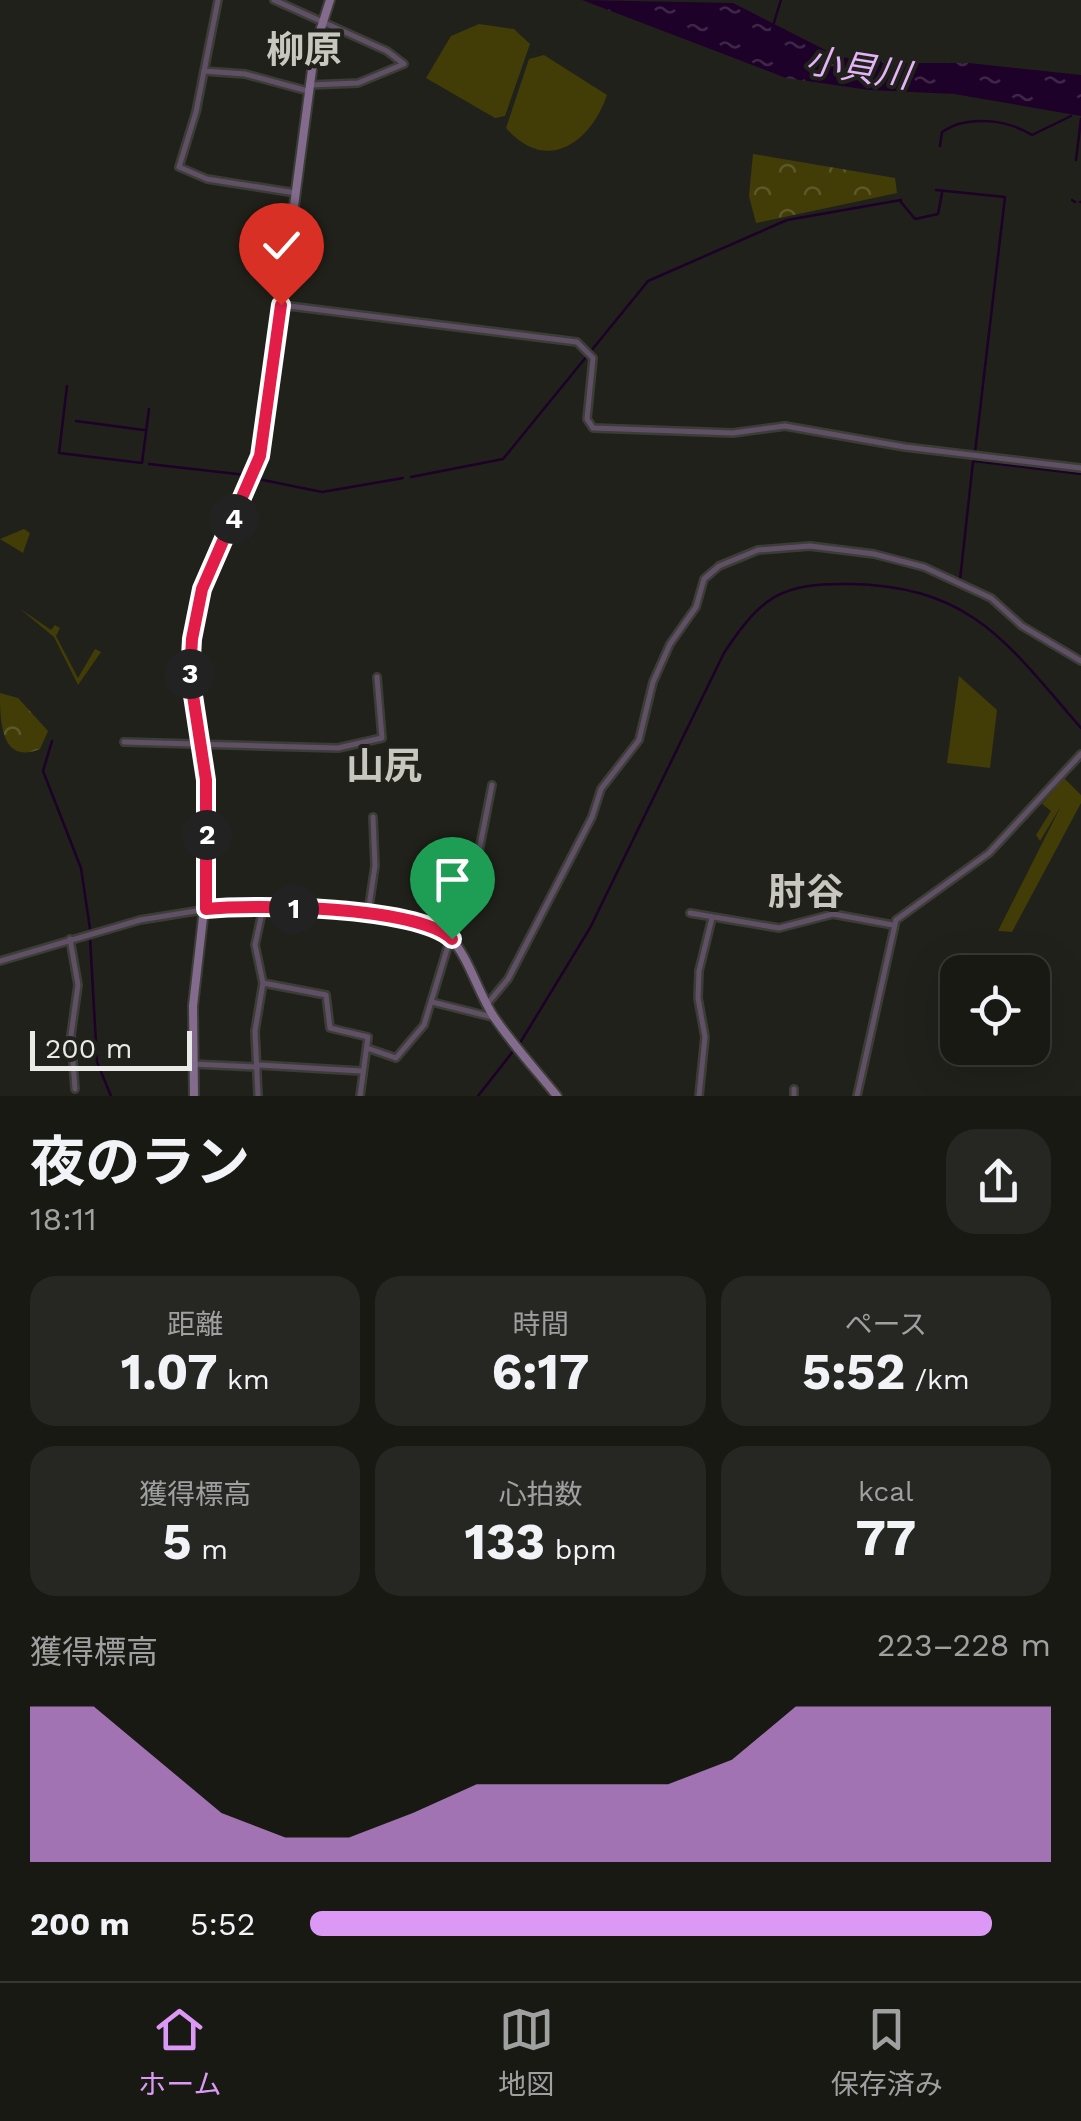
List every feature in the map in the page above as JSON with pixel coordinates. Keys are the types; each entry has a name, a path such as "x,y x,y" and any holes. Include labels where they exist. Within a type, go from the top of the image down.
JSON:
{"street":[{"path":"218,0 179,167 207,179 296,193"},
{"path":"204,70 310,88 358,84 404,64 387,51 274,0"},
{"path":"194,1096 193,1006 206,909 206,780 190,676 194,626 212,562 260,456 310,88 330,0"},
{"path":"281,305 577,342 593,358 587,419 593,428 733,434 784,426 1081,468"},
{"path":"486,1005 508,979 592,816 601,789 639,740 653,682 713,570 772,547 810,546 874,554 924,567 976,590 1022,626 1081,661"},
{"path":"124,742 338,748 372,741 382,738 378,677"},
{"path":"856,1096 893,924 906,910 989,853 1081,754"},
{"path":"366,1048 398,1057 424,1025 452,939 469,902 492,785"},
{"path":"368,913 376,858 374,817"},
{"path":"258,1096 256,1032 263,983 256,944 264,907"},
{"path":"0,961 140,920 206,909 264,907 368,913 439,930 452,939 486,1005 556,1096"},
{"path":"690,913 779,928 839,914 893,924"},
{"path":"700,1096 705,1038 698,998 699,971 712,918"},
{"path":"70,939 78,985 71,1035 75,1089"},
{"path":"263,983 328,996 330,1028 363,1034 366,1048 360,1096"},
{"path":"432,1002 494,1016"},
{"path":"194,1064 361,1072"}],"green space":[{"path":"479,24 514,29 530,44 505,116 495,118 426,78 451,36"},
{"path":"544,55 607,95 590,127 566,147 552,151 521,142 506,128 529,59"},
{"path":"753,154 895,178 897,193 756,223 749,196"},
{"path":"24,529 30,533 23,553 0,539"},
{"path":"19,608 51,630 55,625 60,628 56,636 78,678 95,649 101,652 78,685 54,637"},
{"path":"959,676 997,710 990,768 947,763"},
{"path":"0,693 18,698 48,731 40,749 17,751 10,746 2,728"},
{"path":"1064,778 1081,795 1081,803 1012,932 998,931 1061,806 1040,841 1036,835 1051,811 1042,804"}],"water":[{"name":"小貝川","path":"582,0 733,3 839,57 896,63 969,63 1081,75 1081,116 954,94 869,90 786,78"}],"waterway":[{"path":"772,29 781,0"},
{"path":"940,146 942,132 963,123 1000,123 1032,135 1071,116"},
{"path":"1076,160 1081,119"},
{"path":"936,190 1005,197 974,461 1081,474"},
{"path":"900,201 915,219 938,214 942,193"},
{"path":"411,477 503,459 648,281 787,220 901,200"},
{"path":"67,386 59,453 142,463 149,409"},
{"path":"76,421 144,430"},
{"path":"960,580 973,462"},
{"path":"149,464 246,475"},
{"path":"258,479 322,492 403,478"},
{"path":"520,1043 590,928 724,653 750,618 776,596 807,586 850,584 892,587 957,608 1008,646 1081,728"},
{"path":"52,741 43,771 81,868 90,929"},
{"path":"90,937 97,1062 111,1096"},
{"path":"478,1096 514,1050"}],"district":[{"name":"柳原","path":"304,50"},
{"name":"山尻","path":"384,766"},
{"name":"肘谷","path":"806,892"}],"route":[{"path":"281,305 260,456 202,589 190,655 206,780 206,909 247,907 368,913 439,930 452,939"}]}
